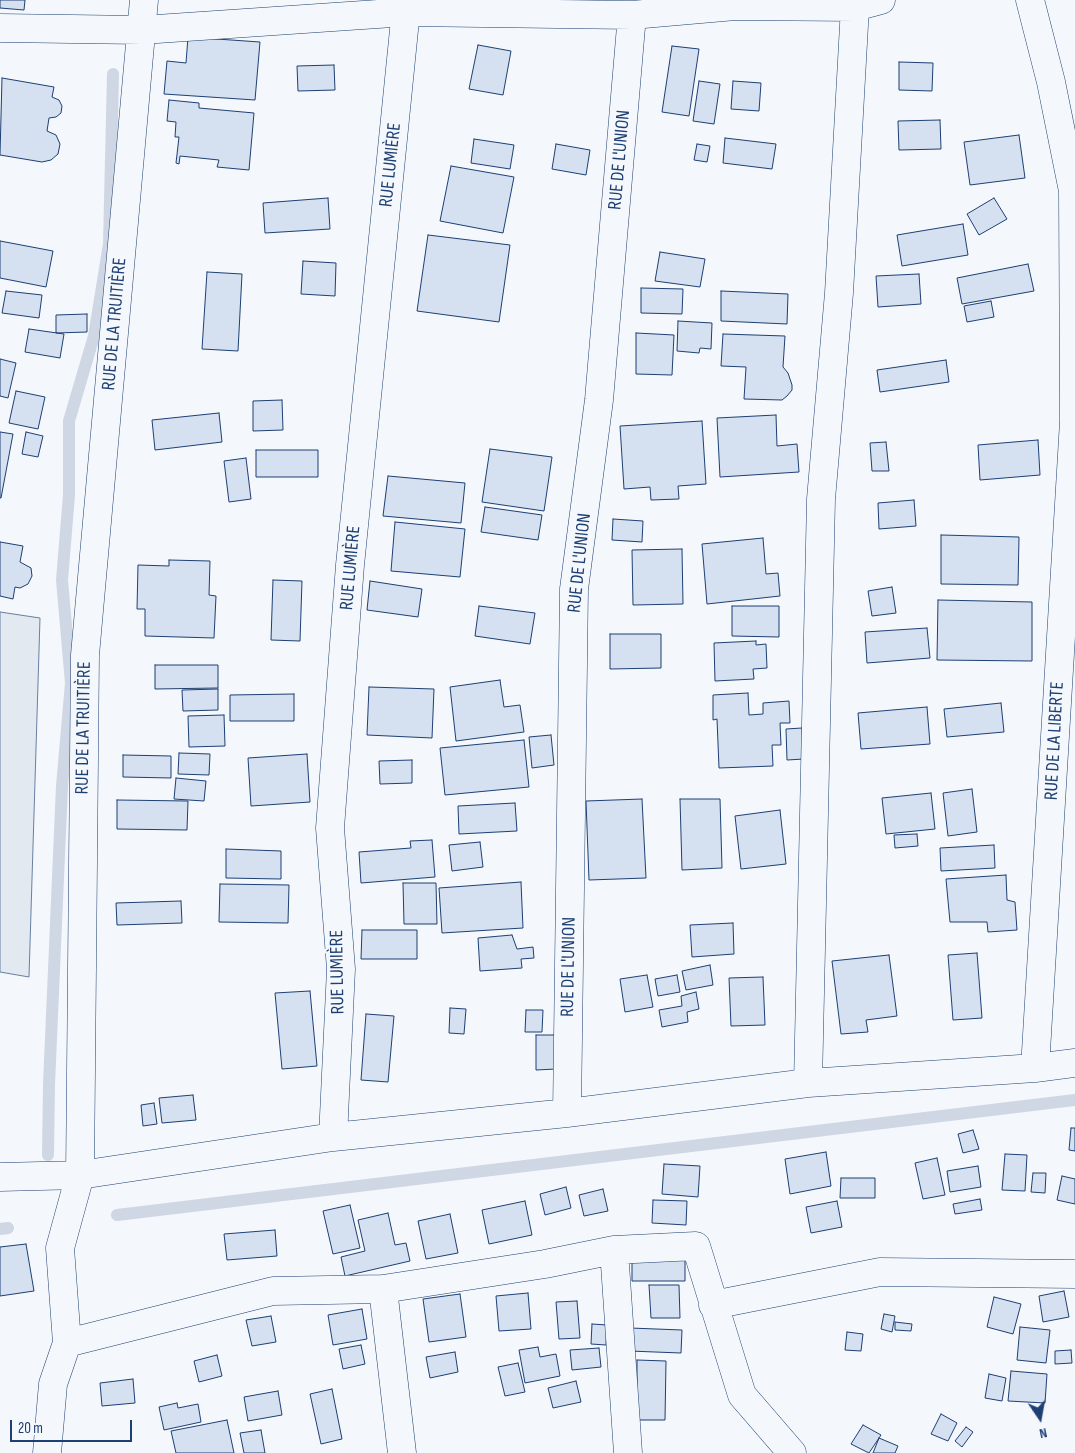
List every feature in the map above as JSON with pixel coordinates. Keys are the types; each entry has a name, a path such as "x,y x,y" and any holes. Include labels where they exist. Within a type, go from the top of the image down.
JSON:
{"street":[{"name":"RUE DE LA TRUITIÈRE","path":"47,1453 53,1384 67,1343 60,1248 80,1175 85,655 144,0"},
{"path":"0,28 142,30 407,6 632,15 735,3 856,6 881,0"},
{"name":"RUE DE LA LIBERTE","path":"1030,0 1052,82 1073,191 1074,421 1035,1068"},
{"name":"RUE LUMIÈRE","path":"333,1137 341,969 330,828 350,565 407,6"},
{"path":"808,1083 821,499 839,293 856,6"},
{"name":"RUE DE L'UNION","path":"567,1113 574,589 599,400 632,15"},
{"path":"0,1177 80,1175 333,1137 567,1113 808,1083 1035,1068 1075,1063"},
{"path":"67,1343 273,1291 383,1289 544,1264 614,1250 696,1246 742,1395 792,1453"},
{"path":"614,1250 628,1453"},
{"path":"713,1305 880,1272 1075,1274"},
{"path":"383,1289 402,1453"}],"shaded area":[{"path":"0,612 40,618 29,977 0,972"}],"building":[{"path":"0,0 25,0 24,10 0,8"},
{"path":"188,37 260,42 255,100 164,94 167,61 186,63"},
{"path":"478,45 511,51 503,95 469,89"},
{"path":"672,46 699,49 689,116 662,112"},
{"path":"899,62 933,63 932,91 899,90"},
{"path":"334,65 335,90 298,91 297,66"},
{"path":"2,78 54,87 52,97 59,100 62,106 61,113 56,117 49,118 47,131 56,135 60,144 58,154 51,160 42,162 0,155"},
{"path":"699,81 720,84 714,124 693,121"},
{"path":"733,81 761,83 759,111 731,109"},
{"path":"169,100 199,103 199,108 254,113 249,170 217,167 219,160 180,156 179,164 176,163 179,137 175,137 176,122 167,121"},
{"path":"940,120 941,149 899,150 898,121"},
{"path":"1019,135 1025,178 970,185 964,142"},
{"path":"725,138 776,144 772,169 723,163"},
{"path":"474,139 514,145 510,169 471,163"},
{"path":"556,144 590,150 586,175 552,169"},
{"path":"697,144 710,146 707,162 694,160"},
{"path":"451,166 514,177 503,233 440,221"},
{"path":"328,198 330,229 265,233 263,203"},
{"path":"994,198 1007,219 979,235 967,214"},
{"path":"963,224 968,255 902,266 897,235"},
{"path":"428,235 510,245 499,322 417,311"},
{"path":"0,241 53,251 46,287 0,278"},
{"path":"660,252 705,259 700,287 655,281"},
{"path":"303,261 336,263 335,296 301,294"},
{"path":"1028,264 1034,291 962,304 957,278"},
{"path":"207,272 242,274 238,351 202,349"},
{"path":"919,274 921,304 878,307 876,276"},
{"path":"641,288 683,289 682,314 641,313"},
{"path":"6,291 42,295 39,318 2,313"},
{"path":"721,291 788,294 787,324 721,321"},
{"path":"991,301 994,317 967,322 964,306"},
{"path":"87,314 87,332 56,333 56,315"},
{"path":"678,321 712,323 711,349 700,348 699,353 677,351"},
{"path":"29,329 64,334 60,358 25,352"},
{"path":"636,333 674,335 672,375 636,374"},
{"path":"723,334 785,336 783,367 788,373 792,385 792,390 787,396 782,400 744,399 746,367 721,366"},
{"path":"0,359 16,363 8,398 0,396"},
{"path":"946,360 949,382 880,392 877,370"},
{"path":"16,391 45,397 38,429 9,423"},
{"path":"282,400 283,430 253,431 253,401"},
{"path":"219,413 222,442 155,450 152,420"},
{"path":"776,415 777,446 797,444 799,472 720,477 717,418"},
{"path":"702,421 706,484 678,486 679,499 651,500 650,487 624,489 620,426"},
{"path":"0,432 13,434 1,498 0,498"},
{"path":"26,432 43,436 38,457 22,454"},
{"path":"1038,440 1040,475 980,480 978,445"},
{"path":"886,442 889,471 872,471 870,443"},
{"path":"490,449 552,457 544,511 482,502"},
{"path":"256,450 318,450 318,477 256,477"},
{"path":"246,458 251,499 229,502 224,461"},
{"path":"388,476 465,483 461,523 383,516"},
{"path":"914,500 916,526 879,529 878,503"},
{"path":"485,507 542,515 538,540 481,532"},
{"path":"613,519 643,521 642,542 612,540"},
{"path":"395,522 465,529 460,577 391,571"},
{"path":"941,535 1019,537 1018,585 941,584"},
{"path":"763,538 766,574 778,573 780,596 707,604 702,544"},
{"path":"0,542 23,546 20,562 31,568 32,576 28,584 20,588 15,587 13,599 0,596"},
{"path":"682,549 683,604 633,605 632,550"},
{"path":"169,560 210,561 209,595 216,596 214,638 145,636 145,609 137,609 138,565 169,566"},
{"path":"273,580 302,581 300,641 271,640"},
{"path":"370,581 422,589 418,617 367,610"},
{"path":"892,587 896,613 872,616 868,591"},
{"path":"938,600 1032,602 1032,661 937,660"},
{"path":"479,606 535,613 530,644 475,636"},
{"path":"732,606 779,606 779,637 732,636"},
{"path":"927,628 930,658 867,663 865,632"},
{"path":"610,634 661,634 661,668 610,669"},
{"path":"756,641 756,645 766,644 767,668 753,669 754,679 715,681 714,643"},
{"path":"155,665 218,665 218,688 155,689"},
{"path":"500,680 504,707 520,705 524,732 456,741 450,687"},
{"path":"369,687 434,689 432,738 367,735"},
{"path":"218,689 218,710 183,711 182,690"},
{"path":"748,693 749,715 763,714 763,703 789,701 790,723 780,723 781,745 772,745 773,766 719,768 717,719 713,720 713,695"},
{"path":"294,694 294,721 230,721 230,695"},
{"path":"1001,703 1004,732 947,737 944,709"},
{"path":"927,707 930,744 861,749 858,713"},
{"path":"224,715 225,746 189,747 188,716"},
{"path":"802,728 804,759 787,760 786,729"},
{"path":"551,735 554,765 532,768 529,737"},
{"path":"524,740 529,787 445,795 440,748"},
{"path":"179,753 210,754 209,775 178,774"},
{"path":"307,754 310,802 251,806 248,758"},
{"path":"123,755 171,756 171,778 123,777"},
{"path":"412,760 412,783 380,784 379,761"},
{"path":"176,778 206,781 204,801 174,799"},
{"path":"972,789 977,832 948,836 943,793"},
{"path":"931,793 935,829 886,834 882,798"},
{"path":"642,799 646,878 589,880 586,801"},
{"path":"680,799 720,799 722,868 682,870"},
{"path":"117,800 188,801 187,830 117,829"},
{"path":"515,803 517,831 459,834 458,806"},
{"path":"780,810 786,864 741,869 735,816"},
{"path":"917,834 918,846 895,848 894,835"},
{"path":"432,840 435,877 361,883 359,852 411,848 410,841"},
{"path":"480,842 483,867 452,871 449,845"},
{"path":"994,845 995,868 941,871 940,848"},
{"path":"226,849 281,851 281,879 226,878"},
{"path":"1006,875 1007,900 1015,902 1017,930 988,932 987,922 950,922 946,879"},
{"path":"521,882 523,928 442,933 439,888"},
{"path":"403,883 436,883 437,924 404,924"},
{"path":"220,884 289,885 288,923 219,922"},
{"path":"181,901 182,923 117,925 116,903"},
{"path":"733,923 734,954 692,957 690,925"},
{"path":"362,930 417,930 417,959 361,959"},
{"path":"512,935 517,949 533,947 534,958 521,959 522,968 480,971 478,938"},
{"path":"977,953 982,1018 953,1020 948,955"},
{"path":"889,955 897,1016 866,1020 868,1032 841,1034 832,961"},
{"path":"710,965 713,985 686,990 682,971"},
{"path":"647,975 653,1007 625,1012 620,979"},
{"path":"677,975 680,992 658,996 655,979"},
{"path":"763,977 765,1025 731,1026 729,978"},
{"path":"310,991 317,1066 282,1069 275,993"},
{"path":"696,992 699,1009 687,1012 688,1022 662,1027 659,1010 682,1006 681,996"},
{"path":"450,1008 466,1009 464,1034 449,1033"},
{"path":"526,1010 543,1010 542,1032 525,1032"},
{"path":"366,1014 394,1016 388,1082 361,1080"},
{"path":"536,1035 556,1035 556,1069 536,1070"},
{"path":"193,1095 196,1120 162,1123 159,1098"},
{"path":"154,1103 157,1124 143,1126 141,1105"},
{"path":"1071,1128 1075,1128 1075,1151 1069,1150"},
{"path":"973,1130 979,1149 963,1153 958,1134"},
{"path":"826,1152 831,1186 790,1194 785,1159"},
{"path":"1005,1154 1027,1155 1025,1191 1002,1190"},
{"path":"937,1158 945,1195 923,1199 915,1163"},
{"path":"664,1164 700,1166 698,1197 662,1194"},
{"path":"978,1166 981,1187 950,1192 947,1171"},
{"path":"1033,1173 1046,1173 1045,1193 1031,1192"},
{"path":"1062,1176 1075,1179 1075,1204 1057,1200"},
{"path":"841,1178 875,1178 875,1198 840,1198"},
{"path":"566,1187 571,1208 545,1215 540,1194"},
{"path":"603,1189 608,1211 584,1216 579,1195"},
{"path":"980,1199 982,1210 955,1214 953,1204"},
{"path":"653,1200 687,1201 686,1225 652,1223"},
{"path":"525,1201 532,1235 489,1244 482,1210"},
{"path":"837,1201 842,1227 811,1233 806,1207"},
{"path":"350,1205 360,1248 333,1254 323,1211"},
{"path":"388,1213 395,1245 406,1243 410,1261 345,1276 341,1257 365,1251 358,1220"},
{"path":"450,1214 458,1253 426,1259 418,1221"},
{"path":"275,1230 277,1256 227,1260 224,1234"},
{"path":"26,1244 34,1291 0,1296 0,1247"},
{"path":"632,1256 685,1256 685,1281 632,1281"},
{"path":"649,1285 679,1285 680,1318 651,1318"},
{"path":"1064,1291 1069,1317 1043,1322 1039,1296"},
{"path":"528,1293 531,1329 499,1331 496,1296"},
{"path":"460,1294 466,1337 429,1342 423,1299"},
{"path":"994,1297 1021,1304 1013,1334 987,1327"},
{"path":"577,1301 580,1338 559,1339 556,1302"},
{"path":"362,1309 367,1339 333,1345 328,1315"},
{"path":"884,1314 895,1316 892,1332 881,1329"},
{"path":"271,1316 276,1342 252,1346 246,1320"},
{"path":"895,1322 912,1324 911,1331 895,1330"},
{"path":"592,1324 607,1325 606,1345 591,1344"},
{"path":"1020,1327 1050,1330 1046,1363 1017,1360"},
{"path":"630,1328 682,1330 681,1353 629,1351"},
{"path":"847,1332 863,1334 861,1351 845,1350"},
{"path":"361,1345 365,1364 343,1369 339,1349"},
{"path":"538,1347 540,1357 556,1354 560,1376 525,1383 519,1350"},
{"path":"599,1348 601,1367 572,1370 570,1350"},
{"path":"1071,1350 1072,1363 1055,1364 1055,1351"},
{"path":"455,1352 458,1372 430,1378 426,1357"},
{"path":"217,1355 222,1376 199,1382 194,1361"},
{"path":"637,1360 666,1361 665,1420 637,1420"},
{"path":"518,1363 525,1392 505,1396 498,1367"},
{"path":"1011,1371 1047,1374 1045,1403 1008,1401"},
{"path":"989,1374 1006,1378 1002,1401 985,1398"},
{"path":"133,1379 135,1403 102,1406 100,1383"},
{"path":"576,1381 581,1402 553,1408 548,1388"},
{"path":"332,1389 342,1439 321,1444 310,1394"},
{"path":"278,1391 282,1415 248,1421 244,1397"},
{"path":"177,1403 178,1408 198,1404 201,1422 164,1430 159,1407"},
{"path":"941,1414 957,1423 948,1441 931,1434"},
{"path":"227,1420 234,1453 176,1453 171,1431"},
{"path":"863,1425 881,1435 869,1453 851,1444"},
{"path":"966,1427 973,1432 962,1447 955,1441"},
{"path":"261,1430 265,1453 244,1453 240,1433"},
{"path":"879,1438 898,1446 895,1453 873,1453"}],"waterway":[{"path":"48,1155 49,1084 62,786 71,683 62,580 69,495 69,421 94,336 109,244 113,74"},
{"path":"117,1215 1075,1100"},
{"path":"0,1229 8,1228"}]}
